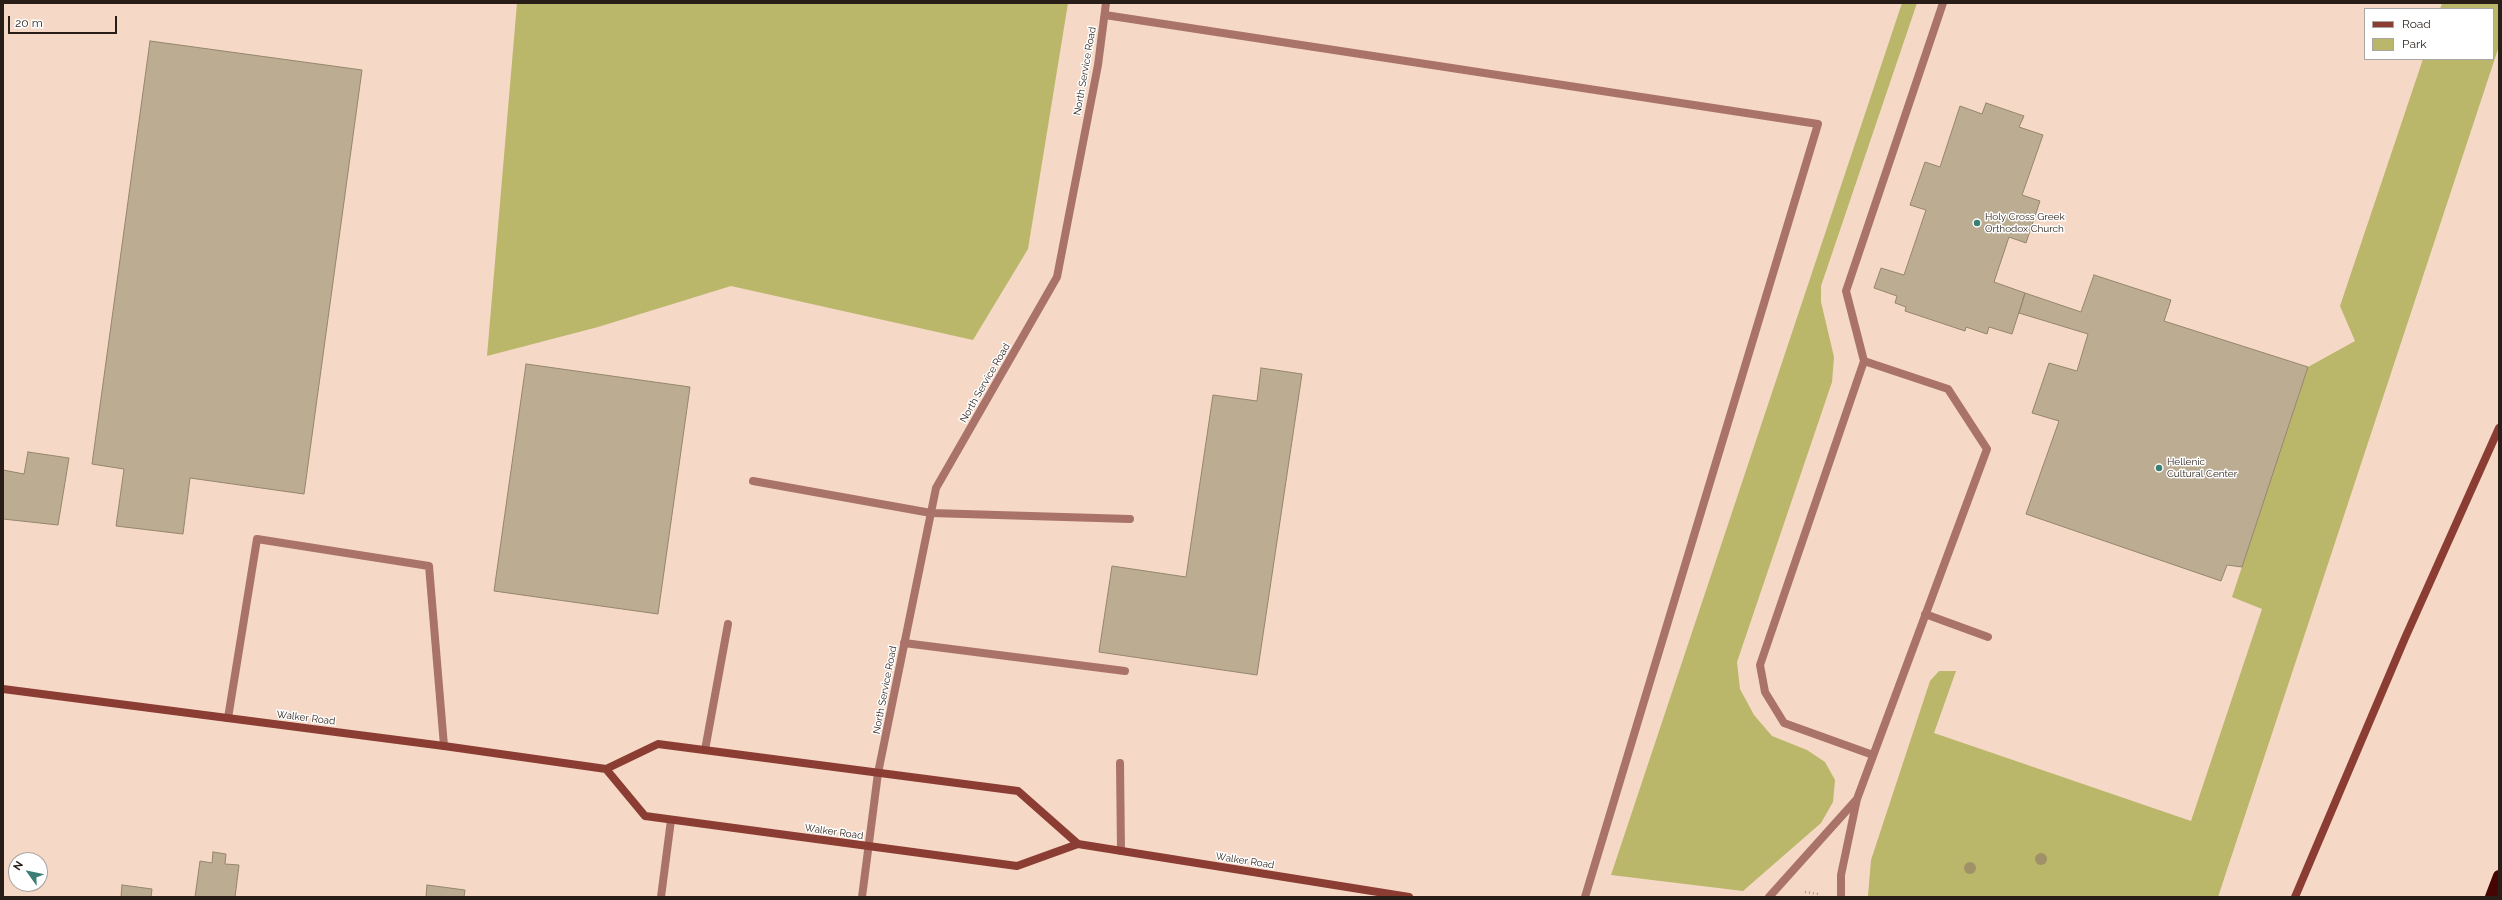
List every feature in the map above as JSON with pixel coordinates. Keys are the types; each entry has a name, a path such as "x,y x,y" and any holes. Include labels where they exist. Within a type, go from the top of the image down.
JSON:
{"highway":[{"path":"2492,895 2499,876"}],"main road":[{"path":"2295,897 2404,638 2499,428"},
{"name":"Walker Road","path":"3,689 444,746 606,769 645,816 671,820 1017,866 1078,844 1409,897"},
{"path":"606,769 658,744 1018,791 1078,844"}],"street":[{"name":"North Service Road","path":"862,897 878,773 936,488 1057,277 1098,65 1106,3"},
{"path":"1873,755 1784,723 1765,692 1760,665 1864,361 1846,291 1943,3"},
{"path":"1105,15 1818,124 1585,897"},
{"path":"1841,897 1841,875 1857,799 1987,449 1948,389 1864,361"},
{"path":"753,481 931,513 1130,518"},
{"path":"228,718 257,539 429,566 444,746"},
{"path":"1925,614 1988,637"},
{"path":"705,750 728,624"},
{"path":"904,642 1125,671"},
{"path":"1120,762 1121,851"},
{"path":"1768,897 1857,799"},
{"path":"660,897 671,820"}],"path":[{"path":"1798,892 1823,895"}],"green space":[{"path":"517,3 1068,3 1028,249 973,340 731,286 598,327 487,356"},
{"path":"1902,3 1917,3 1821,286 1821,302 1834,357 1832,382 1737,662 1740,689 1754,715 1772,736 1807,750 1825,762 1835,780 1833,802 1821,823 1743,891 1611,875"},
{"path":"2442,3 2499,3 2499,46 2218,897 1868,896 1871,860 1930,681 1939,671 1956,671 1934,733 2191,821 2262,609 2232,597 2308,367 2355,341 2340,306 2423,60 2494,60 2494,8 2440,8"}],"building":[{"path":"150,41 362,70 304,494 190,478 183,534 116,526 124,469 92,464"},
{"name":"Holy Cross Greek Orthodox Church","path":"1986,103 2024,116 2019,127 2043,135 2022,195 2040,201 2026,243 2009,237 1994,282 2025,293 2012,334 1989,327 1987,334 1966,327 1965,331 1905,311 1906,307 1895,303 1897,296 1874,288 1881,268 1904,275 1926,210 1910,205 1925,162 1940,167 1960,106 1982,114"},
{"name":"Hellenic Cultural Center","path":"2094,275 2171,300 2164,321 2308,367 2242,567 2227,565 2221,581 2026,514 2059,421 2032,413 2049,363 2077,371 2088,334 2019,313 2025,293 2081,312"},
{"path":"526,364 690,387 658,614 494,591"},
{"path":"1261,368 1302,374 1257,675 1099,652 1112,566 1186,577 1213,395 1257,401"},
{"path":"28,452 69,458 58,525 3,519 3,470 24,474"},
{"path":"213,852 226,854 225,864 239,865 235,897 195,897 200,861 212,863"},
{"path":"122,885 152,889 151,897 121,897"},
{"path":"427,885 465,890 464,897 426,897"}],"place":[{"name":"Holy Cross Greek Orthodox Church","path":"1977,223"},
{"name":"Hellenic Cultural Center","path":"2159,468"}]}
